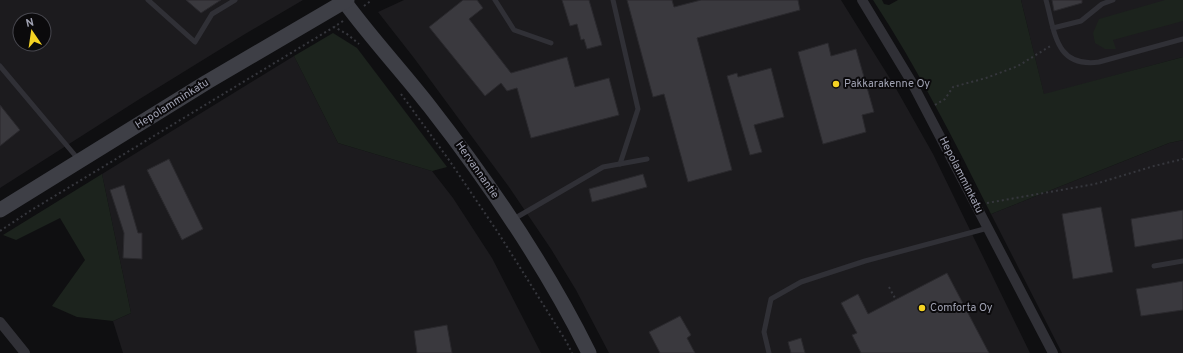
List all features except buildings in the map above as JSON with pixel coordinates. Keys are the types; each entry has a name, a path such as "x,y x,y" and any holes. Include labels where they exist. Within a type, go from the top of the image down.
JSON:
{"main road":[{"name":"Hervannantie","path":"345,1 353,14 405,75 465,153 511,220 554,288 589,353"},
{"name":"Hepolamminkatu","path":"0,210 207,82 345,1"}],"street":[{"name":"Hepolamminkatu","path":"862,0 927,110 1053,353"},
{"path":"0,322 25,353"}],"lane":[{"path":"148,0 195,42 212,14 235,0"},
{"path":"495,0 514,30 551,43"},
{"path":"613,0 638,109 620,164"},
{"path":"1046,0 1058,42 1063,52 1070,58 1079,62 1099,62 1183,39"},
{"path":"1054,28 1081,21 1102,4 1113,0"},
{"path":"0,66 79,161"},
{"path":"511,220 603,167 647,159"},
{"path":"769,353 764,332 771,299 801,282 865,261 988,228"},
{"path":"1154,266 1183,261"}],"path":[{"path":"0,231 36,207 334,27 372,0"},
{"path":"334,27 347,34 361,46"},
{"path":"927,110 945,99 953,87 986,78 1018,66 1058,42"},
{"path":"399,92 449,160 499,234 572,353"},
{"path":"976,205 1095,184 1183,159"},
{"path":"889,287 896,300"}],"shaded area":[{"path":"0,0 303,0 245,34 0,188"},
{"path":"404,0 841,0 894,85 933,154 1030,353 609,353 576,290 551,249 509,187 414,58 378,12"},
{"path":"873,0 882,0 884,4 889,5 898,0 1021,0 1044,94 1183,57 1183,140 1169,143 991,214 920,78"},
{"path":"1021,0 1183,0 1183,57 1044,95"},
{"path":"1165,0 1183,0 1183,21 1113,40 1116,49 1105,49 1095,43 1093,33 1099,19"},
{"path":"333,33 357,48 447,167 432,171 338,143 294,56"},
{"path":"294,56 338,143 432,171 453,198 492,258 541,353 123,353 113,321 131,313 102,174"},
{"path":"1183,140 1183,353 1062,353 991,214 1169,143"},
{"path":"102,174 131,313 113,321 77,317 52,306 85,260 60,218 16,240 3,235"}],"place":[{"name":"Pakkarakenne Oy","path":"836,84"},
{"name":"Comforta Oy","path":"922,308"}]}
